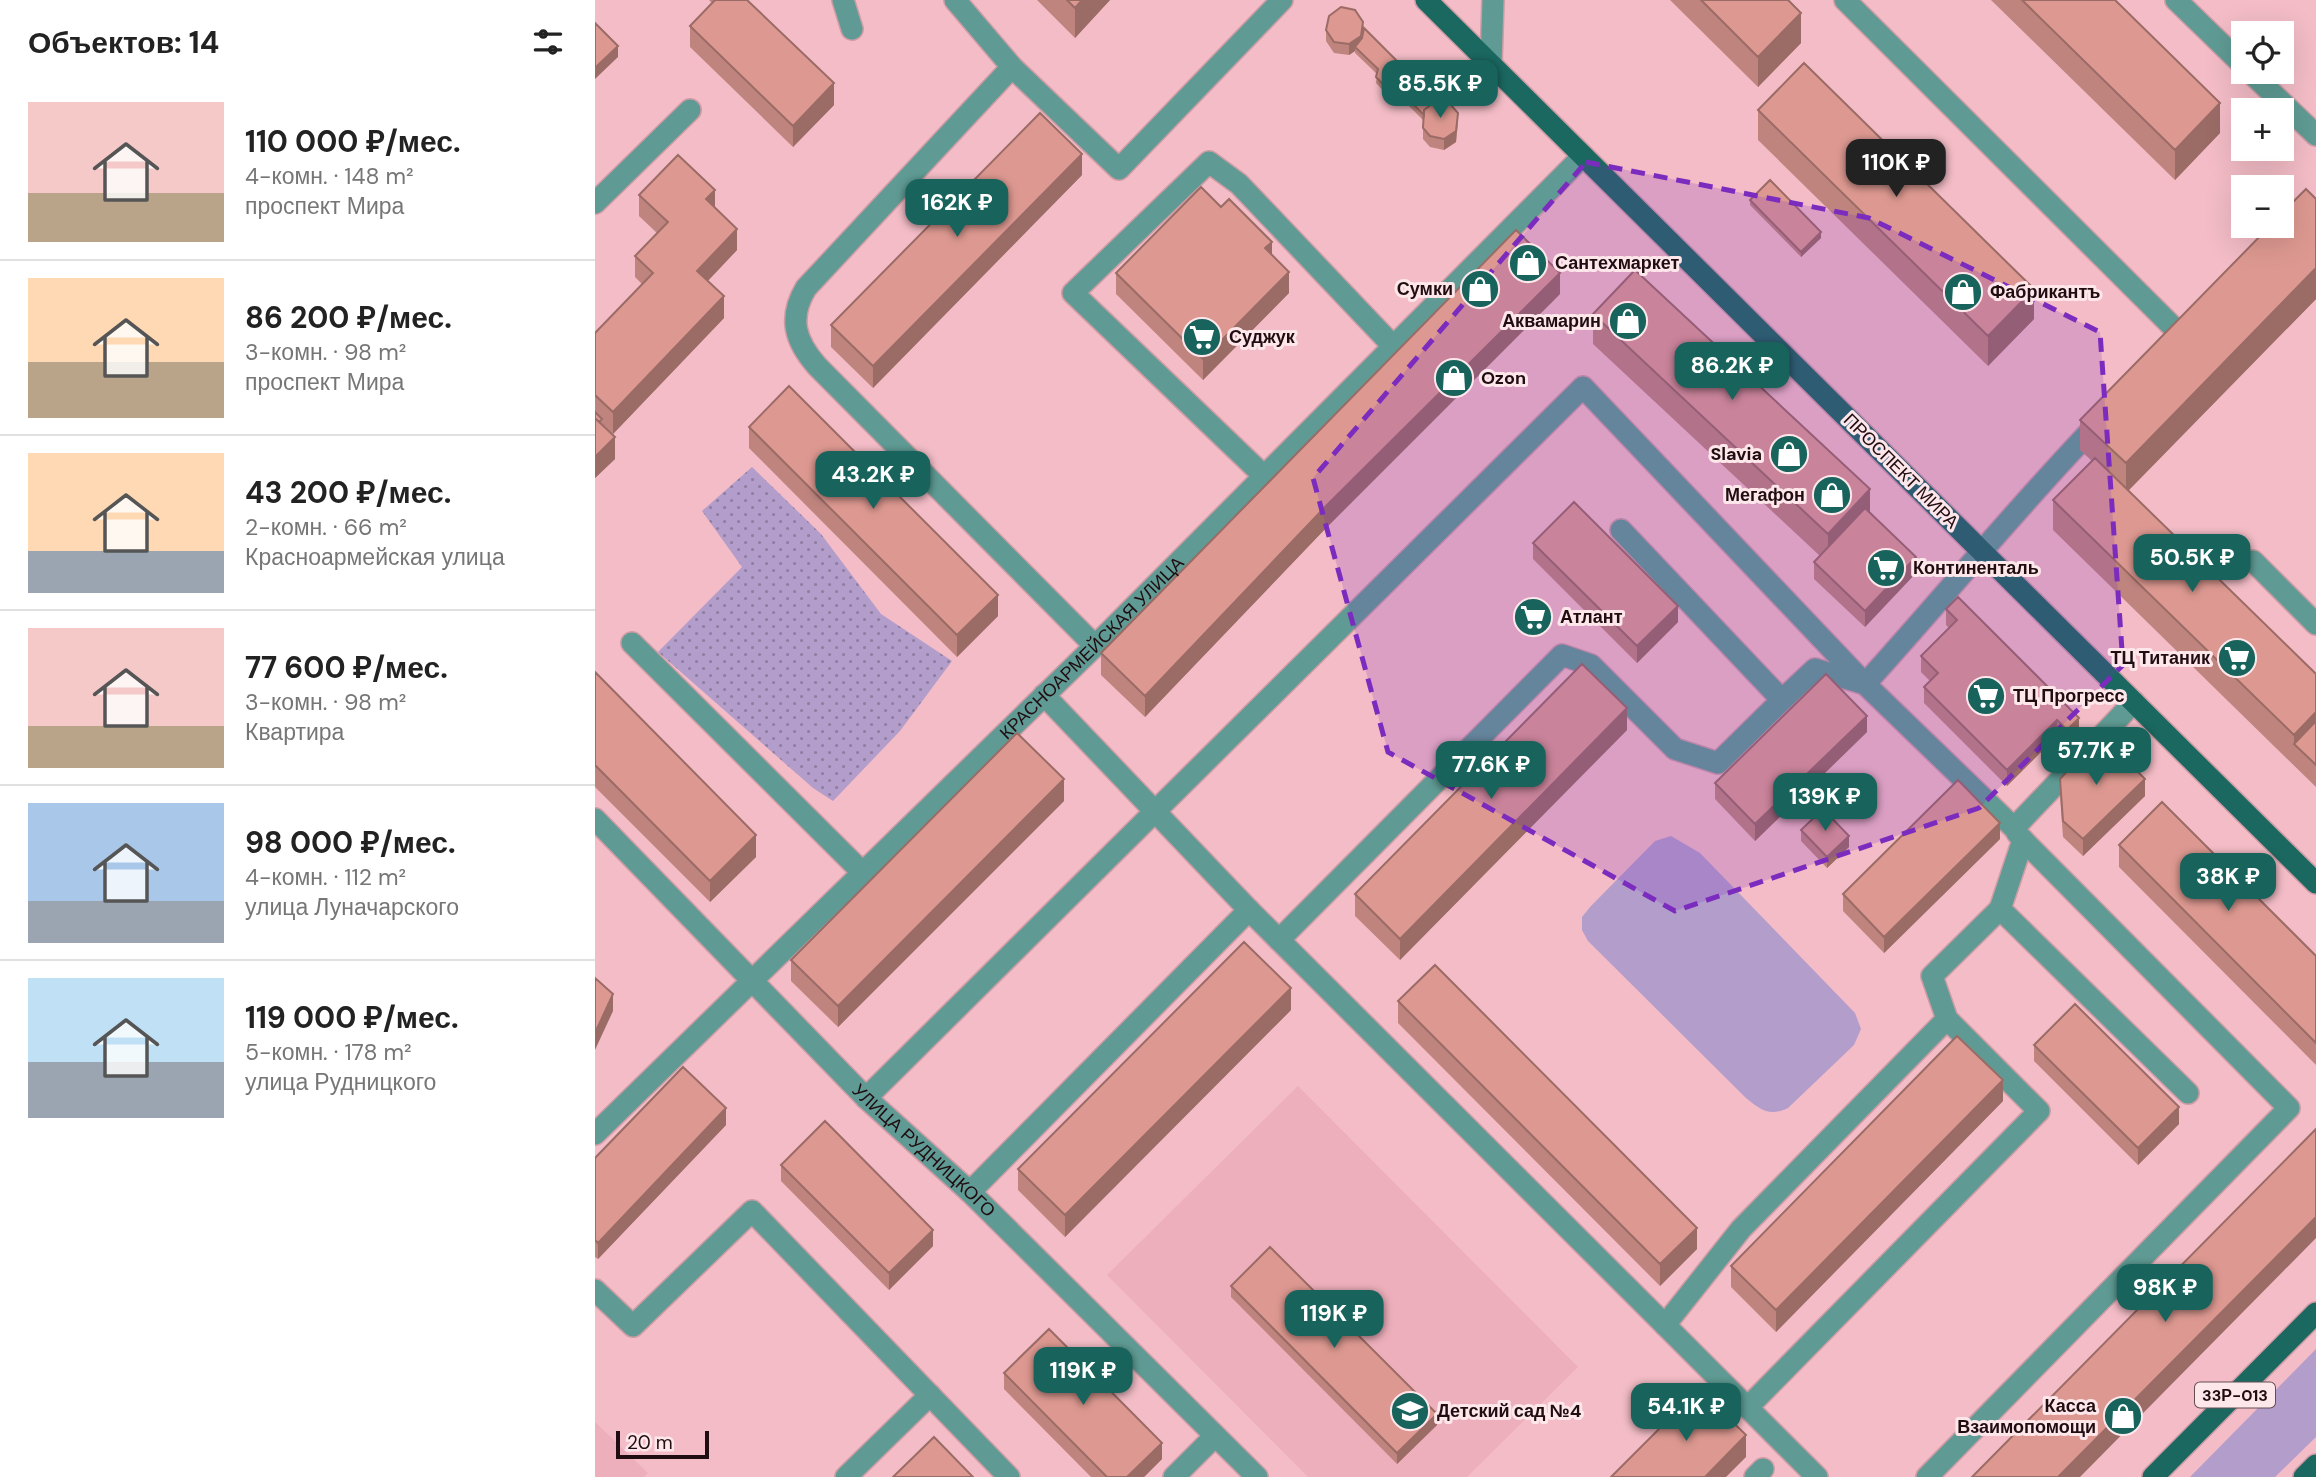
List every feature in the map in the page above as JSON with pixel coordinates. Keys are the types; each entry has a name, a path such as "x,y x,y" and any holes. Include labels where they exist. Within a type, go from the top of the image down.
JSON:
{"main road":[{"name":"ПРОСПЕКТ МИРА","path":"1426,0 2316,883"},
{"name":"33Р-013","path":"2153,1477 2316,1313"},
{"path":"2304,1477 2316,1465"}],"street":[{"path":"843,0 852,29"},
{"path":"955,0 1012,67 1119,169 1282,0"},
{"path":"1491,64 1493,0"},
{"path":"1845,0 2187,331 2154,365"},
{"path":"2176,0 2231,53"},
{"path":"1012,67 806,288 796,314 796,331 800,347 817,366 1095,646"},
{"path":"2263,84 2316,135"},
{"path":"595,203 690,110"},
{"name":"КРАСНОАРМЕЙСКАЯ УЛИЦА","path":"595,1133 1095,646 1583,156"},
{"path":"1264,476 1073,293 1209,163 1238,184 1394,347"},
{"path":"866,1098 1583,387 1865,684 2018,834 2288,1108 1927,1477"},
{"path":"1865,684 2023,501 2117,404"},
{"path":"1621,530 1782,699"},
{"path":"2253,561 2316,624"},
{"path":"632,643 861,871"},
{"path":"1279,940 1562,655 1591,665 1675,749 1718,762 1815,669 1865,684"},
{"path":"1044,695 1157,810 1249,910 1817,1477"},
{"path":"1748,1407 2039,1111 1947,1018 1933,976 2000,909 2018,834 2134,702"},
{"name":"УЛИЦА РУДНИЦКОГО","path":"595,820 866,1098 970,1192 1257,1477"},
{"path":"2000,909 2188,1093"},
{"path":"970,1192 1249,910"},
{"path":"1664,1325 1741,1229 1947,1018"},
{"path":"595,1290 633,1326 752,1211 1009,1477"},
{"path":"846,1477 930,1395"},
{"path":"1174,1477 1215,1436"}],"highlighted area":[{"path":"1586,162 1869,218 2100,332 2123,665 1979,808 1675,911 1388,752 1313,478"}],"shaded area":[{"path":"752,467 821,534 881,614 952,661 900,731 833,801 813,788 658,652 742,567 702,511"},
{"path":"1671,836 1700,853 1855,1013 1861,1029 1854,1045 1788,1108 1781,1111 1765,1111 1746,1098 1588,941 1582,930 1582,917 1591,906 1655,841"},
{"path":"1298,1086 1578,1367 1467,1477 1308,1477 1107,1275"},
{"path":"2316,1349 2316,1437 2275,1477 2190,1477"},
{"path":"595,1422 648,1473 644,1477 595,1477"}],"building":[{"path":"715,0 747,0 834,83 793,126 690,26"},
{"path":"1067,0 1082,0 1075,8"},
{"path":"1701,0 1788,0 1801,13 1758,57"},
{"path":"2022,0 2115,0 2220,103 2175,150"},
{"path":"1341,7 1355,10 1363,22 1361,36 1349,44 1334,42 1326,30 1329,16"},
{"path":"595,23 618,46 595,68"},
{"path":"1364,28 1438,102 1424,110 1424,115 1402,93 1392,94 1376,77 1378,69 1355,47 1362,38"},
{"path":"1804,63 2034,289 1988,336 1758,110"},
{"path":"1436,101 1450,104 1458,113 1456,131 1444,139 1430,136 1423,128 1424,110"},
{"path":"1040,113 1082,154 873,366 831,325"},
{"path":"678,155 715,190 706,199 737,229 697,271 724,296 613,412 595,395 595,333 653,273 635,256 668,222 639,195"},
{"path":"1770,180 1821,232 1801,252 1750,200"},
{"name":"Суджук","path":"1201,187 1221,207 1229,199 1272,242 1265,248 1289,272 1203,359 1116,273"},
{"path":"2306,189 2316,199 2316,268 2126,463 2080,420 2258,238 2294,238 2294,201"},
{"path":"1516,230 1560,273 1326,506 1145,696 1101,653"},
{"path":"1635,270 1870,489 1828,534 1593,314"},
{"path":"789,386 998,595 957,635 749,427"},
{"path":"595,412 602,419 599,422 595,418"},
{"path":"595,418 615,437 595,457"},
{"path":"2095,458 2316,674 2316,712 2294,735 2053,500"},
{"path":"1574,502 1678,606 1637,646 1533,543"},
{"path":"1865,508 1916,557 1865,611 1814,562"},
{"name":"ТЦ Прогресс","path":"1958,597 2079,718 2067,730 2057,720 2007,770 1924,687 1938,673 1921,656 1957,620 1946,609"},
{"path":"1582,664 1627,708 1400,939 1355,894"},
{"path":"595,672 756,835 710,881 595,765"},
{"path":"1826,674 1867,716 1755,824 1715,783"},
{"path":"2316,721 2316,765 2294,744"},
{"path":"1017,733 1064,779 838,1006 791,960"},
{"path":"2101,735 2145,779 2083,839 2063,821 2060,779"},
{"path":"1958,780 2000,823 1884,937 1843,894"},
{"path":"2162,802 2316,956 2316,1043 2119,845"},
{"path":"1823,809 1849,836 1827,857 1801,830"},
{"path":"1244,942 1291,988 1065,1215 1018,1169"},
{"path":"1435,965 1697,1228 1660,1264 1398,1001"},
{"path":"595,978 613,994 595,1033"},
{"path":"2075,1004 2179,1107 2138,1148 2034,1045"},
{"path":"1957,1036 2003,1080 1776,1310 1731,1266"},
{"path":"683,1067 726,1108 598,1243 595,1240 595,1158"},
{"path":"825,1121 933,1230 889,1273 781,1165"},
{"path":"2316,1129 2316,1217 2058,1477 1972,1477"},
{"path":"1270,1247 1437,1414 1397,1453 1231,1286"},
{"path":"1049,1329 1162,1443 1127,1477 1107,1477 1004,1373"},
{"path":"1699,1389 1746,1435 1705,1477 1611,1477"},
{"path":"934,1437 973,1477 893,1477"}],"place":[{"name":"Сантехмаркет","path":"1528,263"},
{"name":"Сумки","path":"1480,289"},
{"name":"Фабрикантъ","path":"1963,292"},
{"name":"Аквамарин","path":"1628,321"},
{"name":"Суджук","path":"1202,337"},
{"name":"Ozon","path":"1454,378"},
{"name":"Slavia","path":"1789,454"},
{"name":"Мегафон","path":"1832,495"},
{"name":"Континенталь","path":"1886,568"},
{"name":"Атлант","path":"1533,617"},
{"name":"ТЦ Титаник","path":"2237,658"},
{"name":"ТЦ Прогресс","path":"1986,696"},
{"name":"Детский сад №4","path":"1410,1411"},
{"name":"Касса Взаимопомощи","path":"2123,1416"}]}
